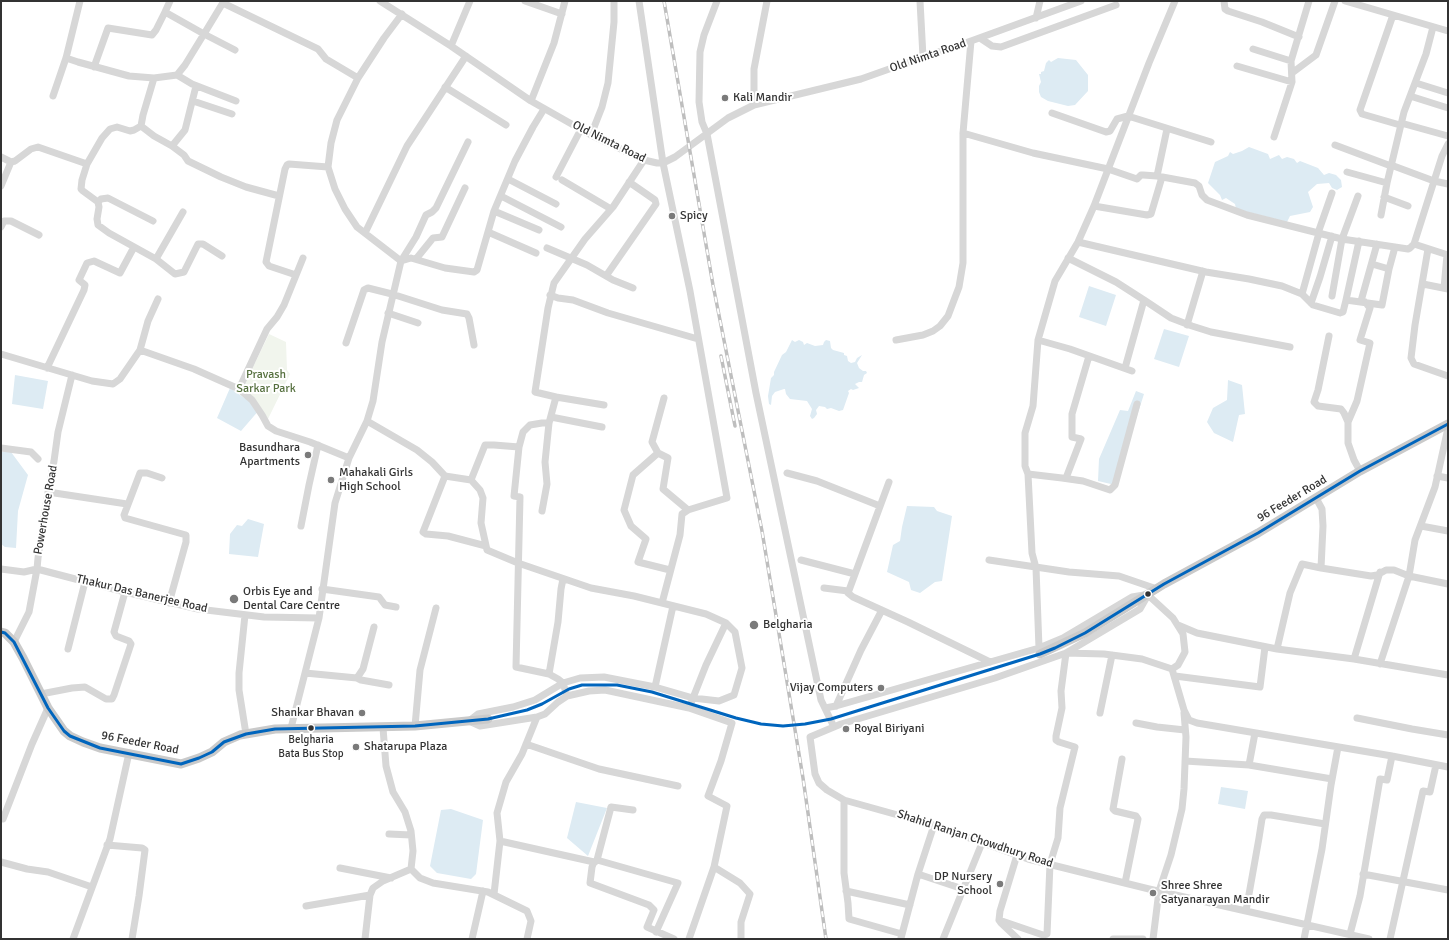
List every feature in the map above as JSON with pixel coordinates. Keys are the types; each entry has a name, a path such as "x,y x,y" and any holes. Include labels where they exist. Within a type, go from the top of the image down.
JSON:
{"main road":[{"name":"96 Feeder Road","path":"1039,651 1072,640 1157,589 1258,533 1360,471 1448,424"},
{"name":"96 Feeder Road","path":"1,632 5,633 14,642 48,708 64,731 70,736 100,748 181,764 212,752 224,742 246,734 275,729 383,728 488,719"}],"street":[{"path":"54,96 66,58 80,1"},
{"path":"94,67 108,28 152,35 170,1"},
{"name":"Old Nimta Road","path":"380,1 451,46 544,109 591,135 651,163 663,163 675,157 728,118 754,105 861,79 923,56 972,41 1080,1"},
{"path":"451,46 470,1"},
{"path":"525,1 562,14"},
{"path":"531,101 554,43 565,1"},
{"path":"591,135 602,107 608,83 614,22 614,1"},
{"path":"639,1 663,163 690,291 727,498 688,510 682,514 680,535 662,604"},
{"path":"717,1 704,35 700,52 699,102 702,122 707,134 758,400 821,700 838,726 995,678 1066,653 1140,609 1148,595"},
{"path":"754,105 754,69 768,1"},
{"path":"920,1 923,56"},
{"path":"1036,18 1040,1"},
{"path":"1039,651 1036,568 1032,553 1028,474 1025,466 1025,433 1033,406 1038,340 1052,291 1068,258 1078,242 1094,206 1128,116 1175,1"},
{"path":"1224,1 1225,9 1228,12 1262,22 1298,37"},
{"path":"1274,138 1292,82 1291,61 1309,1"},
{"path":"1292,73 1316,55 1335,1"},
{"path":"1346,1 1448,31"},
{"path":"177,75 185,66 223,2 318,49 326,59 358,78"},
{"path":"980,38 992,46 1001,47 1116,5"},
{"path":"164,12 235,50"},
{"path":"401,261 357,227 345,209 335,189 328,167 333,131 337,120 358,78 384,38 402,14"},
{"path":"1393,15 1360,110 1362,114 1448,136"},
{"path":"1381,215 1386,183 1401,124 1426,54 1432,27"},
{"path":"896,340 923,335 940,326 948,316 959,287 963,263 963,133 972,41"},
{"path":"1253,49 1291,61"},
{"path":"366,233 405,150 466,56"},
{"path":"66,58 128,76 154,78 177,75 196,86 236,101"},
{"path":"1237,66 1292,82"},
{"path":"154,78 141,126 130,131 117,127 110,128 102,138 87,164 81,189 98,202 98,225 109,233 156,259 175,274 184,272 198,244 203,244 222,256"},
{"path":"1416,83 1448,93"},
{"path":"172,146 185,130 196,86"},
{"path":"445,87 506,126"},
{"path":"1410,96 1448,108"},
{"path":"193,101 232,114"},
{"path":"401,261 408,258 416,259 445,268 476,271 494,211 514,161 544,109"},
{"path":"1052,113 1106,132 1110,131 1117,119 1128,116 1211,142"},
{"path":"141,126 154,136 182,152 188,161 246,187 279,196"},
{"path":"581,129 559,178 611,209"},
{"path":"1094,206 1147,215 1151,214 1167,129"},
{"path":"963,133 1033,153 1108,169 1137,179 1141,175 1159,176 1197,184 1206,200 1247,215 1342,239 1408,249 1414,244 1442,156 1448,144"},
{"path":"291,728 319,618 335,502 349,458 367,421 373,401 382,342 392,294 401,261 416,237 426,215 436,208 468,142"},
{"path":"1335,146 1434,181 1448,184"},
{"path":"1,186 11,162 18,159 31,149 38,147 87,164"},
{"path":"1,157 11,162"},
{"path":"604,405 535,392 550,295 557,278 611,209 644,160"},
{"path":"296,275 269,266 266,262 285,169 287,165 328,167"},
{"path":"1347,172 1386,183"},
{"path":"508,179 556,204"},
{"path":"606,276 656,204 655,200 629,182"},
{"path":"416,259 433,238 442,237 465,188"},
{"path":"1302,294 1318,233 1332,193"},
{"path":"500,196 561,227"},
{"path":"1332,296 1342,239 1358,196"},
{"path":"1384,197 1408,206"},
{"path":"98,202 101,199 108,198 153,221"},
{"path":"494,211 540,230"},
{"path":"156,259 183,212"},
{"path":"1,227 4,221 11,221 39,235"},
{"path":"488,232 536,253"},
{"path":"1311,303 1332,236"},
{"path":"1078,242 1203,271 1273,284 1302,294 1313,305 1343,312 1359,241"},
{"path":"1363,302 1377,244"},
{"path":"1414,244 1448,254 1446,289 1423,284"},
{"path":"47,368 84,290 85,285 79,280 87,263 94,261 120,273 134,247"},
{"path":"1346,300 1382,305 1395,247"},
{"path":"547,248 587,265 606,276 633,288"},
{"path":"1428,249 1415,325 1412,362 1419,367 1448,376"},
{"path":"238,389 266,329 284,306 303,258"},
{"path":"1068,258 1116,282 1171,318 1187,325 1211,332 1290,347"},
{"path":"1372,264 1389,269"},
{"path":"1187,325 1203,271"},
{"path":"346,343 366,288 370,288 442,310 467,314 474,346"},
{"path":"550,295 558,298 573,300 608,313 698,339"},
{"path":"1,354 92,381 113,384 120,379 140,350 148,321 158,299"},
{"path":"1038,340 1128,369 1144,300"},
{"path":"1360,471 1348,443 1348,422 1357,401 1370,343 1360,340 1370,308 1363,302"},
{"path":"388,313 418,322"},
{"path":"1329,336 1318,390 1314,402 1318,406 1341,409 1348,422"},
{"path":"140,350 194,369 238,389 252,400 268,426 276,431 318,445 349,458"},
{"path":"1066,478 1082,439 1072,437 1072,414 1089,356"},
{"name":"Powerhouse Road","path":"14,642 29,612 58,432 72,375"},
{"path":"542,511 547,484 545,462 550,420 556,397"},
{"path":"664,398 652,442 658,453 668,458 663,488 688,510"},
{"path":"1028,474 1083,481 1110,490 1115,485 1137,404"},
{"path":"567,696 564,684 558,679 549,674 516,667 520,497 514,496 518,447 523,432 530,425 550,420 602,427"},
{"path":"367,421 417,450 432,462 445,476 471,480 480,490 483,498 481,524 487,550 518,564 591,588 706,614 726,623 735,632 742,668 734,695 719,701 693,698 655,687 604,677 580,678 564,684 535,700 478,714 469,721 480,726 537,717 545,714 567,696 589,691 605,690 689,708 732,723 721,761 708,796 726,806 714,866 690,939"},
{"path":"1380,664 1408,576 1415,540 1435,487 1446,444 1448,428"},
{"path":"301,526 318,445"},
{"path":"471,480 485,445 518,447"},
{"path":"1,448 31,452 38,459"},
{"path":"658,453 633,475 624,510 631,526 646,539 638,562 670,570"},
{"path":"162,478 147,473 140,473 124,515 125,518 186,535 186,542 169,603"},
{"path":"788,473 817,481 880,506"},
{"path":"445,476 423,532 426,534 448,536 486,546"},
{"path":"1437,476 1448,478"},
{"path":"848,591 889,482"},
{"path":"48,492 127,504"},
{"path":"1316,498 1322,509 1321,568"},
{"path":"1421,526 1448,531"},
{"path":"801,560 855,574"},
{"path":"989,560 1036,568 1119,576 1157,589"},
{"path":"1277,649 1290,593 1302,564 1371,576 1377,575 1386,570 1394,570 1408,576 1448,584"},
{"path":"1,569 24,572 37,569"},
{"name":"Thakur Das Banerjee Road","path":"37,569 198,609 264,617 319,618"},
{"path":"1354,659 1380,572"},
{"path":"549,674 558,622 560,593 564,579"},
{"path":"68,649 86,582"},
{"path":"824,588 848,591 848,593 853,597 990,662"},
{"path":"322,589 379,597 385,605 396,606"},
{"path":"41,694 85,687 106,699 112,699 131,644 129,640 116,636 114,632 125,592"},
{"path":"825,708 990,662 1039,651 1094,621 1132,597 1148,595 1173,618 1183,634 1185,652 1178,665 1172,668 1142,659 1112,655 1066,653"},
{"path":"655,687 673,606"},
{"path":"415,726 420,670 436,608"},
{"path":"836,706 861,650 882,610"},
{"path":"245,614 239,673 239,690 246,734"},
{"path":"689,708 726,623"},
{"path":"1178,625 1197,633 1277,649 1354,659 1448,675"},
{"path":"357,678 363,670 374,627"},
{"path":"1175,676 1260,687 1265,646"},
{"path":"999,920 1043,936 1047,934 1050,864 1058,838 1060,808 1074,747 1056,740 1062,708 1061,691 1066,653"},
{"path":"1100,713 1112,655"},
{"path":"1172,668 1184,710 1189,720 1197,723 1448,767"},
{"path":"305,673 357,678 389,685"},
{"path":"3,819 32,744 48,708"},
{"path":"1153,939 1159,891 1171,855 1182,809 1185,760 1184,710"},
{"path":"494,894 500,842 497,813 506,782 522,754 537,717"},
{"path":"1357,718 1412,730 1448,735"},
{"path":"1136,723 1185,730"},
{"name":"Shahid Ranjan Chowdhury Road","path":"838,726 813,735 816,774 819,783 826,790 844,800 934,825 1028,859 1159,891 1267,915 1306,926 1369,939"},
{"path":"383,728 386,766 393,792 404,812 411,835 413,851 411,869"},
{"path":"1249,765 1255,733"},
{"path":"526,744 599,769 678,786"},
{"path":"1304,939 1322,849 1338,747"},
{"path":"74,939 107,845 120,798 129,753"},
{"path":"1350,934 1360,896 1380,779 1387,780 1392,756"},
{"path":"1122,759 1113,809 1115,811 1136,816 1138,819 1125,883"},
{"path":"1185,760 1249,765 1332,779"},
{"path":"1390,939 1423,791 1430,792 1436,765"},
{"path":"844,800 844,873 849,919 901,937 918,874 934,825"},
{"path":"633,810 611,807 596,861 592,867 590,884 650,905 654,910 647,927 674,939"},
{"path":"1246,911 1258,838 1264,815 1325,824"},
{"path":"389,834 411,835"},
{"path":"500,842 596,861 678,883 656,932"},
{"path":"943,939 982,843"},
{"path":"107,845 142,848 145,850 132,939"},
{"path":"1017,855 1000,911 999,920 1000,923 1018,939"},
{"path":"1,862 27,869 48,872 92,887"},
{"path":"714,866 740,883 750,894 741,922 741,939"},
{"path":"340,868 391,878"},
{"path":"365,939 370,895 373,888 411,869"},
{"path":"411,869 420,878 433,883 494,894 527,911 531,921 527,939"},
{"path":"918,874 963,889"},
{"path":"1363,874 1448,890"},
{"path":"472,939 483,891"},
{"path":"846,891 910,905"},
{"path":"306,906 370,895"},
{"path":"1113,939 1143,939"}],"green space":[{"name":"Pravash Sarkar Park","path":"269,334 286,342 287,370 290,374 268,419 254,399 242,390"}],"shaded area":[{"path":"1058,58 1076,60 1088,75 1088,91 1075,105 1068,106 1048,101 1041,97 1039,92 1041,82 1039,74 1044,71 1046,63 1049,60 1051,62"},
{"path":"1249,147 1268,154 1270,159 1279,155 1282,159 1287,157 1294,159 1297,163 1300,161 1318,168 1324,175 1329,173 1336,175 1341,180 1342,187 1337,190 1332,188 1329,183 1317,184 1308,192 1313,207 1310,212 1290,216 1287,222 1236,209 1235,204 1226,198 1222,200 1220,195 1208,183 1215,162 1228,156 1230,152 1233,154"},
{"path":"1089,286 1116,295 1106,326 1079,317"},
{"path":"1164,329 1189,336 1179,367 1154,359"},
{"path":"792,340 795,342 799,340 803,342 804,345 807,343 815,346 823,345 826,340 830,341 831,348 844,353 844,355 847,356 848,361 851,363 855,362 857,358 862,355 857,363 859,368 867,373 864,375 862,382 855,384 859,388 848,391 849,393 843,410 839,411 831,408 827,409 819,406 816,410 817,414 812,419 810,416 812,409 807,401 790,399 786,394 785,389 775,392 772,396 771,405 769,404 768,396 771,378 774,375 782,355 786,352"},
{"path":"15,375 48,381 43,409 12,404"},
{"path":"1228,380 1242,385 1245,414 1239,415 1233,442 1214,433 1207,422 1213,408 1227,400"},
{"path":"230,388 260,409 241,431 217,418"},
{"path":"1136,391 1144,394 1115,485 1098,481 1099,459 1120,410 1128,411"},
{"path":"1,452 11,452 28,475 18,511 16,548 5,547 1,544"},
{"path":"907,506 934,507 937,511 952,516 942,581 935,582 920,593 911,590 909,582 887,572 893,545 900,541"},
{"path":"248,519 264,524 258,557 229,554 230,534 237,525 242,526"},
{"path":"1221,787 1248,791 1245,809 1218,804"},
{"path":"576,802 607,808 588,856 567,838"},
{"path":"451,809 483,820 476,874 471,879 437,873 430,866 441,810"}],"railway":[{"path":"664,1 713,285 762,531 803,778 826,939"},
{"path":"721,356 735,426"}],"transit line":[{"path":"1,632 5,633 14,642 48,708 64,731 70,736 100,748 181,764 199,758 212,752 224,742 246,734 275,729 415,726 488,719 527,710 542,704 569,689 582,685 617,685 652,692 736,718 761,724 783,726 805,724 831,719 1055,648 1085,633 1164,584 1258,533 1360,471 1448,424"}],"place":[{"name":"Kali Mandir","path":"725,98"},
{"name":"Spicy","path":"672,216"},
{"name":"Basundhara Apartments","path":"308,455"},
{"name":"Mahakali Girls High School","path":"331,480"},
{"name":"Orbis Eye and Dental Care Centre","path":"234,599"},
{"name":"Belgharia","path":"754,625"},
{"name":"Vijay Computers","path":"881,688"},
{"name":"Shankar Bhavan","path":"362,713"},
{"name":"Belgharia Bata Bus Stop","path":"311,728"},
{"name":"Royal Biriyani","path":"846,729"},
{"name":"Shatarupa Plaza","path":"356,747"},
{"name":"DP Nursery School","path":"1000,884"},
{"name":"Shree Shree Satyanarayan Mandir","path":"1153,893"}]}
